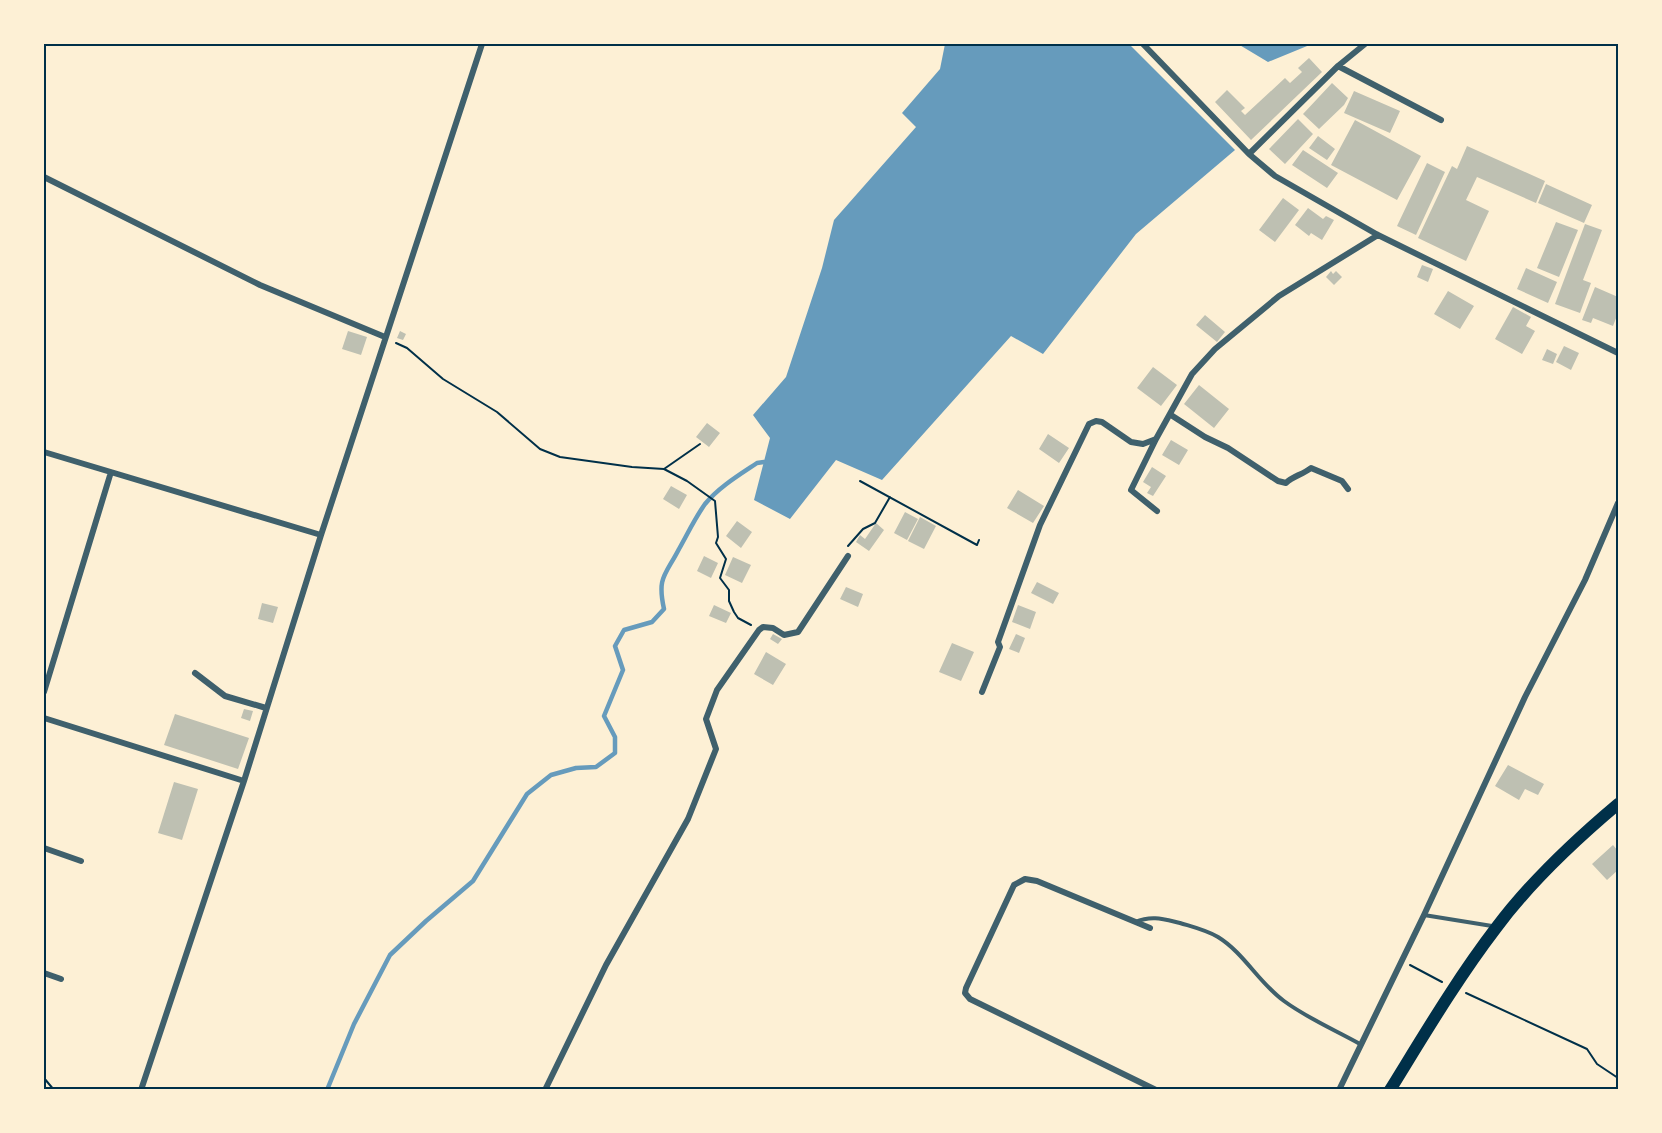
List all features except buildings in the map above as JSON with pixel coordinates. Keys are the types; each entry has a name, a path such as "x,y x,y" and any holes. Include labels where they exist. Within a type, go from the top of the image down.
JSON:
{"main road":[{"path":"1390,1089 1496,927 1543,873 1618,804"}],"street":[{"path":"141,1089 244,781 321,535 482,44"},
{"path":"1143,44 1249,154 1275,176 1378,235 1618,354"},
{"path":"1249,154 1338,66 1365,44"},
{"path":"1338,66 1441,120"},
{"path":"44,177 260,285 385,338"},
{"path":"1157,511 1131,490 1192,374 1215,349 1279,296 1378,235"},
{"path":"1171,415 1205,437 1228,448 1278,481 1286,483 1311,468 1342,481 1348,489"},
{"path":"982,692 1000,647 998,642 1040,525 1089,424 1096,421 1102,422 1131,442 1143,444 1156,439"},
{"path":"44,452 321,535"},
{"path":"44,692 111,472"},
{"path":"1339,1089 1424,915 1525,697 1585,580 1618,503"},
{"path":"545,1089 606,965 688,819 716,749 706,720 717,690 759,630 767,626 784,635 798,632 848,556"},
{"path":"195,673 225,696 266,708"},
{"path":"44,718 244,781"},
{"path":"44,848 81,861"},
{"path":"1150,928 1037,881 1025,879 1019,881 1014,885 965,993 970,999 1156,1089"},
{"path":"44,974 61,979"}],"lane":[{"path":"1424,915 1496,927"},
{"path":"1135,922 1157,917 1205,930 1220,938 1233,948 1266,987 1286,1002 1360,1044"}],"path":[{"path":"385,338 407,348 443,379 496,412 540,449 560,457 663,469 687,481 716,501 718,537 716,543 726,559 720,578 729,590 729,601 738,618 759,630"},
{"path":"663,469 700,444"},
{"path":"860,481 977,545 979,540"},
{"path":"848,556 848,546 863,529 875,523 890,497"},
{"path":"1401,961 1587,1049 1597,1064 1618,1078"},
{"path":"44,1078 54,1089"}],"water":[{"path":"945,44 1129,44 1235,150 1136,234 1043,354 1011,336 882,480 836,460 790,519 754,500 770,438 753,415 786,377 822,268 834,220 916,127 902,113 940,69"},
{"path":"1238,44 1312,44 1268,62"}],"waterway":[{"path":"327,1090 354,1024 390,955 473,881 527,794 551,775 576,768 596,767 615,753 615,737 604,716 623,670 615,646 624,630 652,622 664,609 661,590 664,577 705,504 716,492 736,477 757,463 764,462"}]}
